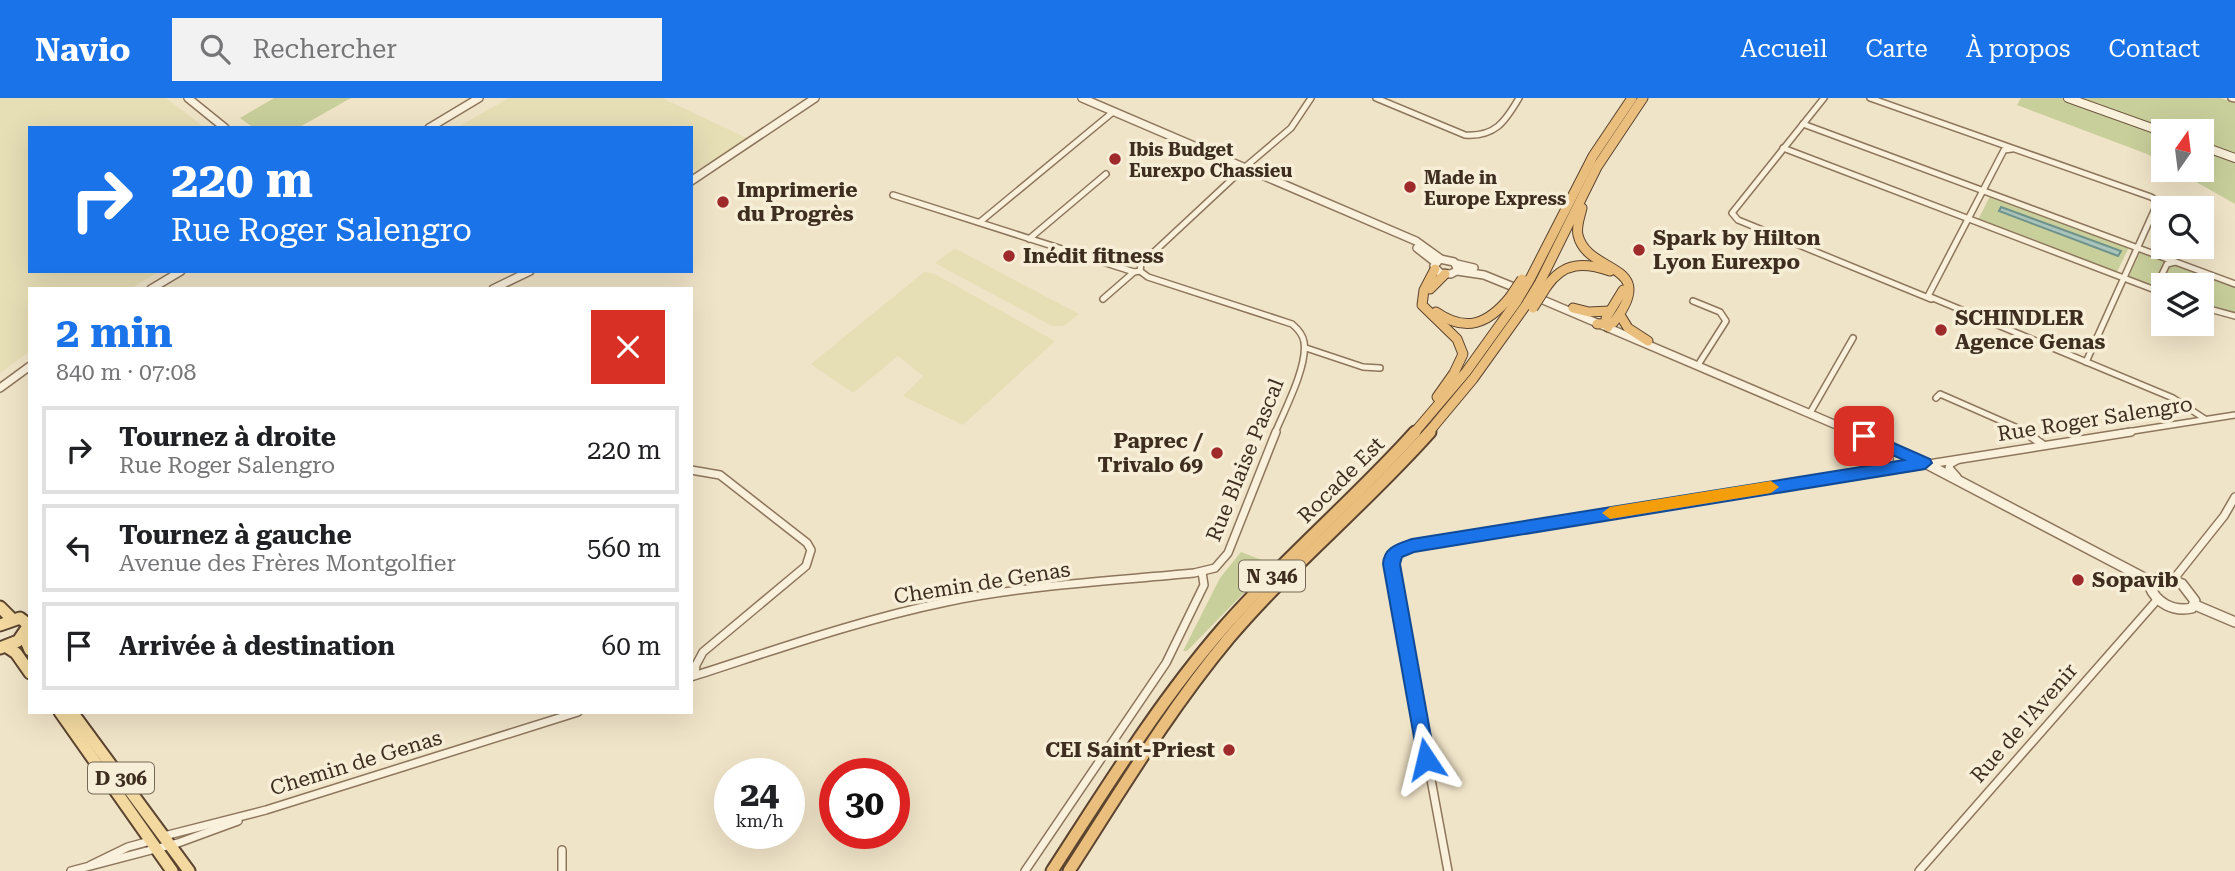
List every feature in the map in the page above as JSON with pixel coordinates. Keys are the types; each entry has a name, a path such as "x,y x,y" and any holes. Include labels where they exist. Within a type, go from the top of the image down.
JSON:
{"highway":[{"path":"1439,266 1427,299 1433,310 1453,322 1470,325 1486,321 1500,311 1522,303 1535,281 1560,209 1567,205 1593,156 1632,98"},
{"name":"Rocade Est","path":"1069,871 1171,715 1218,652 1256,608 1437,424 1488,360 1496,359 1522,303 1610,145 1643,98"},
{"path":"1581,199 1583,208 1578,232 1580,240 1589,251 1623,275 1628,284 1629,293 1620,315 1613,323 1604,325"},
{"path":"1535,281 1578,263 1602,268 1621,281 1623,292 1609,311 1604,325"},
{"path":"1404,444 1404,436 1440,394 1463,354 1457,339 1422,305 1423,290 1439,266"},
{"name":"Rocade Est","path":"1052,871 1156,714 1221,630 1404,444 1522,303"},
{"path":"1573,308 1589,312 1609,311"},
{"path":"1620,315 1628,328 1648,341"}],"main road":[{"path":"2068,98 2151,128"},
{"path":"2214,150 2235,158"},
{"path":"0,607 24,623 28,641"},
{"path":"0,625 24,623"},
{"path":"24,623 4,647 16,653 28,670"},
{"name":"D 306","path":"62,714 160,843 189,871"},
{"name":"D 306","path":"73,714 160,843 172,871"}],"street":[{"path":"188,98 223,126"},
{"path":"432,126 480,98"},
{"path":"693,180 815,98"},
{"path":"1082,98 1375,225 1420,249 1439,266 1493,273 1698,365"},
{"path":"1104,299 1137,272 1141,264 1244,168 1298,123 1305,115 1311,98"},
{"path":"1376,98 1465,135 1488,136 1499,130 1519,98"},
{"path":"1824,98 1732,210 1734,216 2173,398 2205,419"},
{"path":"1870,98 2155,199 2158,205 2087,362"},
{"path":"980,222 1113,112"},
{"path":"1803,124 2235,284"},
{"path":"1783,148 2151,288"},
{"path":"1934,300 1928,293 2004,150 2012,148"},
{"path":"1029,239 1106,174"},
{"path":"893,195 1292,324 1303,332 1306,348 1363,367 1380,368"},
{"path":"2163,273 2167,264 2180,263"},
{"path":"1439,266 1457,267 1495,279 1925,463 2150,581 2162,577 2173,579 2191,592 2195,606"},
{"path":"154,287 178,273"},
{"path":"497,287 526,273"},
{"path":"1693,301 1720,312 1726,321 1698,365"},
{"path":"2214,312 2235,316"},
{"path":"1810,413 1853,338"},
{"name":"Rue Blaise Pascal","path":"1202,572 1215,568 1228,553 1306,348"},
{"path":"0,388 28,367"},
{"path":"1936,398 1940,394 2031,434 2043,444"},
{"name":"Rue Roger Salengro","path":"1448,871 1392,557 1404,547 2235,415"},
{"path":"1864,436 1889,457 1889,468"},
{"path":"1959,480 1949,468 1952,461 1962,458"},
{"path":"693,470 720,475 807,543 810,557 806,566 703,652 693,676"},
{"path":"2173,579 2233,508 2235,497"},
{"path":"1025,871 1166,663 1204,585 1202,572"},
{"name":"Chemin de Genas","path":"693,676 878,618 949,602 1202,572"},
{"path":"2150,581 2150,590 2157,600 2169,607 2182,611 2195,606 2235,622"},
{"name":"Rue de l'Avenir","path":"1919,871 2157,600"},
{"name":"Chemin de Genas","path":"71,871 572,714"},
{"path":"562,850 562,871"}],"shaded area":[{"path":"0,98 166,98 202,126 28,126 28,273 157,273 133,287 28,287 28,352 0,373"},
{"path":"509,98 662,98 749,139 693,173 693,126 460,126"},
{"path":"954,249 1079,314 1064,326 1052,326 935,263"},
{"path":"924,272 935,274 1055,341 963,425 903,396 923,376 898,356 853,393 811,364"}],"green space":[{"path":"274,98 351,98 302,126 251,126 240,118"},
{"path":"2021,98 2221,98 2235,103 2235,204 2196,182 2214,182 2214,119 2151,119 2151,156 2017,105"},
{"path":"1991,194 2130,245 2116,274 1977,222"},
{"path":"2141,250 2151,253 2151,259 2170,260 2165,261 2160,273 2151,273 2151,288 2128,279"},
{"path":"2170,265 2176,265 2197,273 2166,273"},
{"path":"2214,279 2235,287 2235,314 2214,309"},
{"path":"1241,552 1272,564 1187,651 1183,651 1220,578"}],"water":[{"path":"2001,207 2121,251 2118,256 1999,211"}],"slow traffic":[{"path":"1610,513 1771,487"}],"place":[{"name":"Ibis Budget Eurexpo Chassieu","path":"1115,159"},
{"name":"Made in Europe Express","path":"1410,187"},
{"name":"Imprimerie du Progrès","path":"723,202"},
{"name":"Spark by Hilton Lyon Eurexpo","path":"1639,250"},
{"name":"Inédit fitness","path":"1009,256"},
{"name":"SCHINDLER Agence Genas","path":"1941,330"},
{"name":"Paprec / Trivalo 69","path":"1217,453"},
{"name":"Sopavib","path":"2078,580"},
{"name":"CEI Saint-Priest","path":"1229,750"}],"route":[{"path":"1426,759 1391,564 1396,552 1412,545 1925,463 1864,436"}]}
